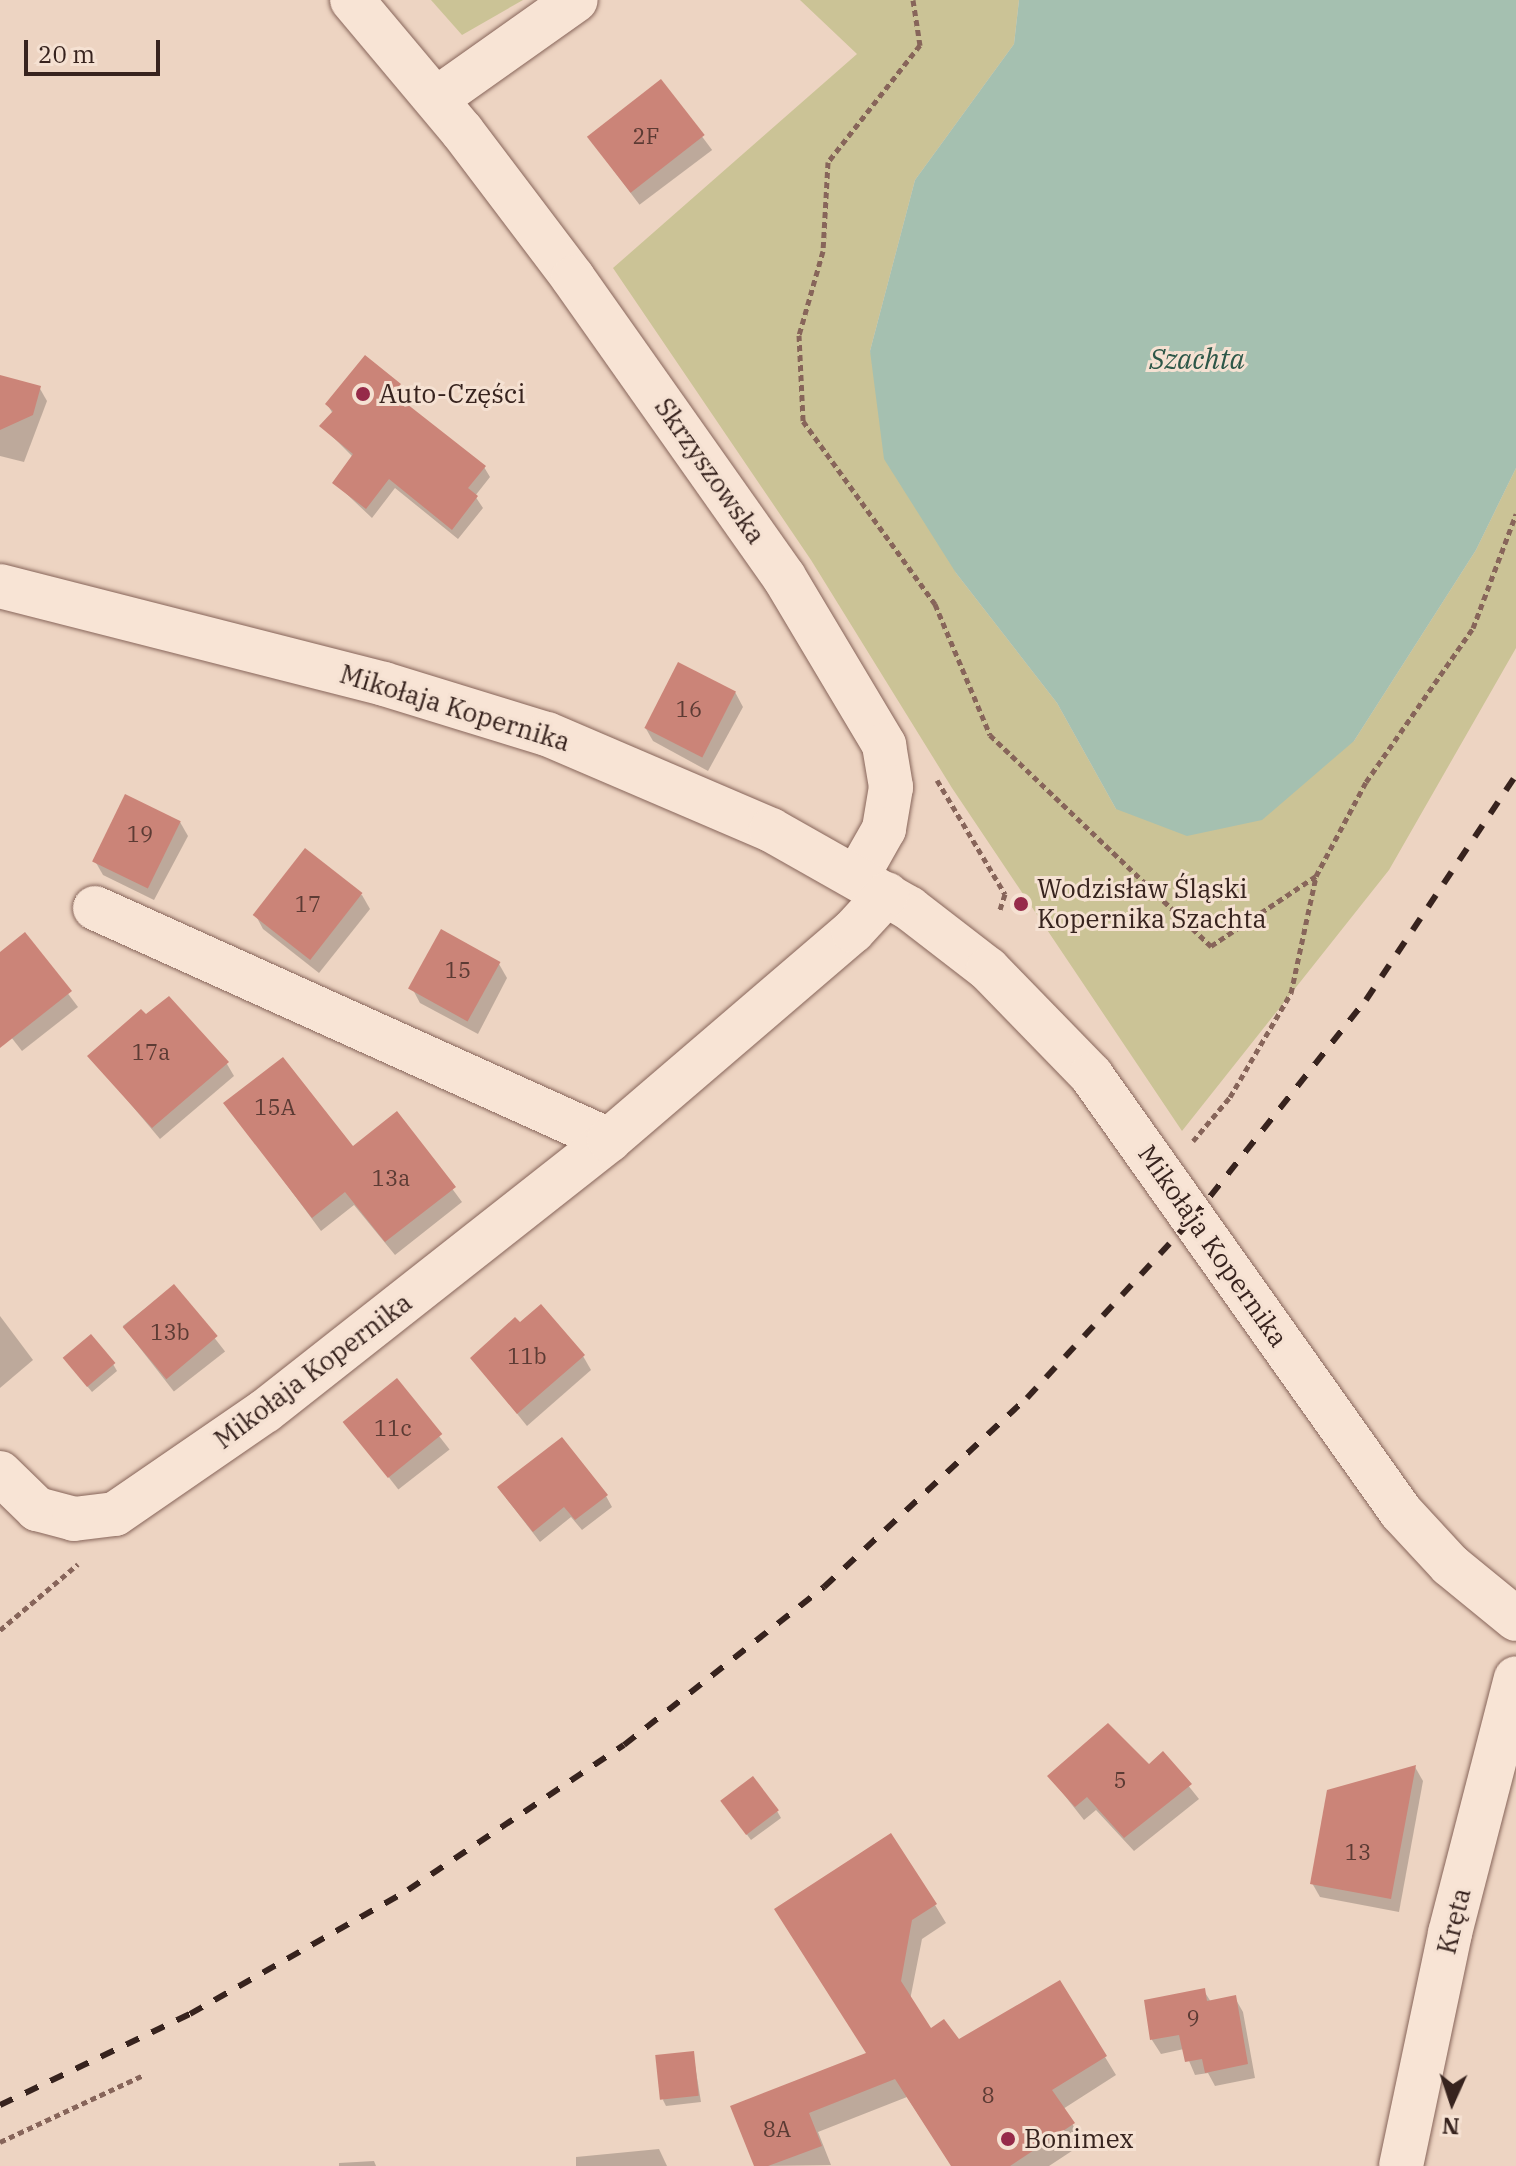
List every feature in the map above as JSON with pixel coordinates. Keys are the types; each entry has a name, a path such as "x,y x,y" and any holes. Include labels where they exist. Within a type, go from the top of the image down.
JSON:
{"street":[{"name":"Skrzyszowska","path":"352,0 436,99 573,278 767,553 884,745 891,787 873,884"},
{"path":"436,99 576,0"},
{"name":"Mikołaja Kopernika","path":"0,586 384,684 547,734 771,830 873,884 988,969 1064,1044 1115,1107 1401,1512 1450,1565 1516,1619"},
{"name":"Mikołaja Kopernika","path":"0,1473 37,1509 74,1519 115,1514 265,1411 609,1140 853,931 873,884"},
{"path":"95,908 609,1140"},
{"name":"Kręta","path":"1401,2166 1450,1933 1516,1678"}],"path":[{"path":"913,0 920,45 828,162 823,251 799,335 803,421 935,604 990,735 1211,946 1316,876"},
{"path":"1182,1154 1230,1097 1291,993 1316,876 1366,782 1473,628 1516,514"},
{"path":"934,774 1005,894 999,912"},
{"path":"0,1630 84,1559 74,1519"},
{"path":"0,2142 144,2075"}],"shaded area":[{"path":"431,0 523,0 462,35"},
{"path":"800,0 1019,0 1014,44 915,180 870,351 956,573 1057,703 1116,809 1354,741 1476,550 1516,468 1516,648 1389,870 1182,1131 952,788 811,560 613,268 857,54"}],"water":[{"name":"Szachta","path":"1019,0 1516,0 1516,468 1476,550 1354,741 1262,820 1187,836 1116,809 1057,703 956,573 884,459 870,351 915,180 1014,44"}],"building":[{"path":"661,79 705,135 631,193 587,137"},
{"path":"365,355 401,384 393,393 486,466 468,488 478,496 452,530 389,479 366,509 332,483 353,454 319,426 333,411 325,404"},
{"path":"0,375 41,386 33,415 0,430"},
{"path":"678,662 736,692 702,757 644,728"},
{"path":"125,794 181,821 148,889 92,861"},
{"path":"305,848 363,893 310,960 253,915"},
{"path":"441,929 500,962 468,1021 408,988"},
{"path":"25,932 72,991 0,1048 0,952"},
{"path":"169,996 229,1062 152,1128 87,1056 141,1009 146,1014"},
{"path":"283,1057 353,1146 397,1111 456,1187 385,1242 345,1192 312,1218 223,1103"},
{"path":"174,1284 218,1336 166,1379 123,1327"},
{"path":"541,1304 585,1355 517,1414 470,1358 515,1317 520,1322"},
{"path":"91,1334 115,1363 87,1387 63,1358"},
{"path":"397,1378 442,1434 388,1478 343,1422"},
{"path":"562,1437 608,1495 575,1520 564,1507 533,1532 497,1487"},
{"path":"1108,1723 1149,1764 1163,1751 1192,1784 1124,1838 1087,1797 1075,1807 1047,1776"},
{"path":"1416,1765 1391,1899 1310,1884 1327,1790"},
{"path":"753,1776 779,1810 746,1835 720,1801"},
{"path":"891,1833 937,1904 912,1920 901,1981 931,2028 944,2019 959,2039 1060,1980 1107,2056 1052,2090 1075,2123 1010,2166 951,2166 895,2079 809,2113 822,2146 768,2166 754,2166 730,2106 866,2053 774,1909"},
{"path":"1205,1988 1207,2001 1236,1995 1248,2064 1205,2073 1202,2059 1185,2062 1179,2035 1150,2040 1144,2000"},
{"path":"694,2051 699,2096 660,2100 655,2055"}],"railway":[{"path":"0,2105 190,2014 408,1890 624,1745 824,1587 1027,1398 1193,1218 1366,1000 1516,775"}],"place":[{"name":"Auto-Części","path":"363,394"},
{"name":"Wodzisław Śląski Kopernika Szachta","path":"1021,904"},
{"name":"Bonimex","path":"1008,2139"}]}
